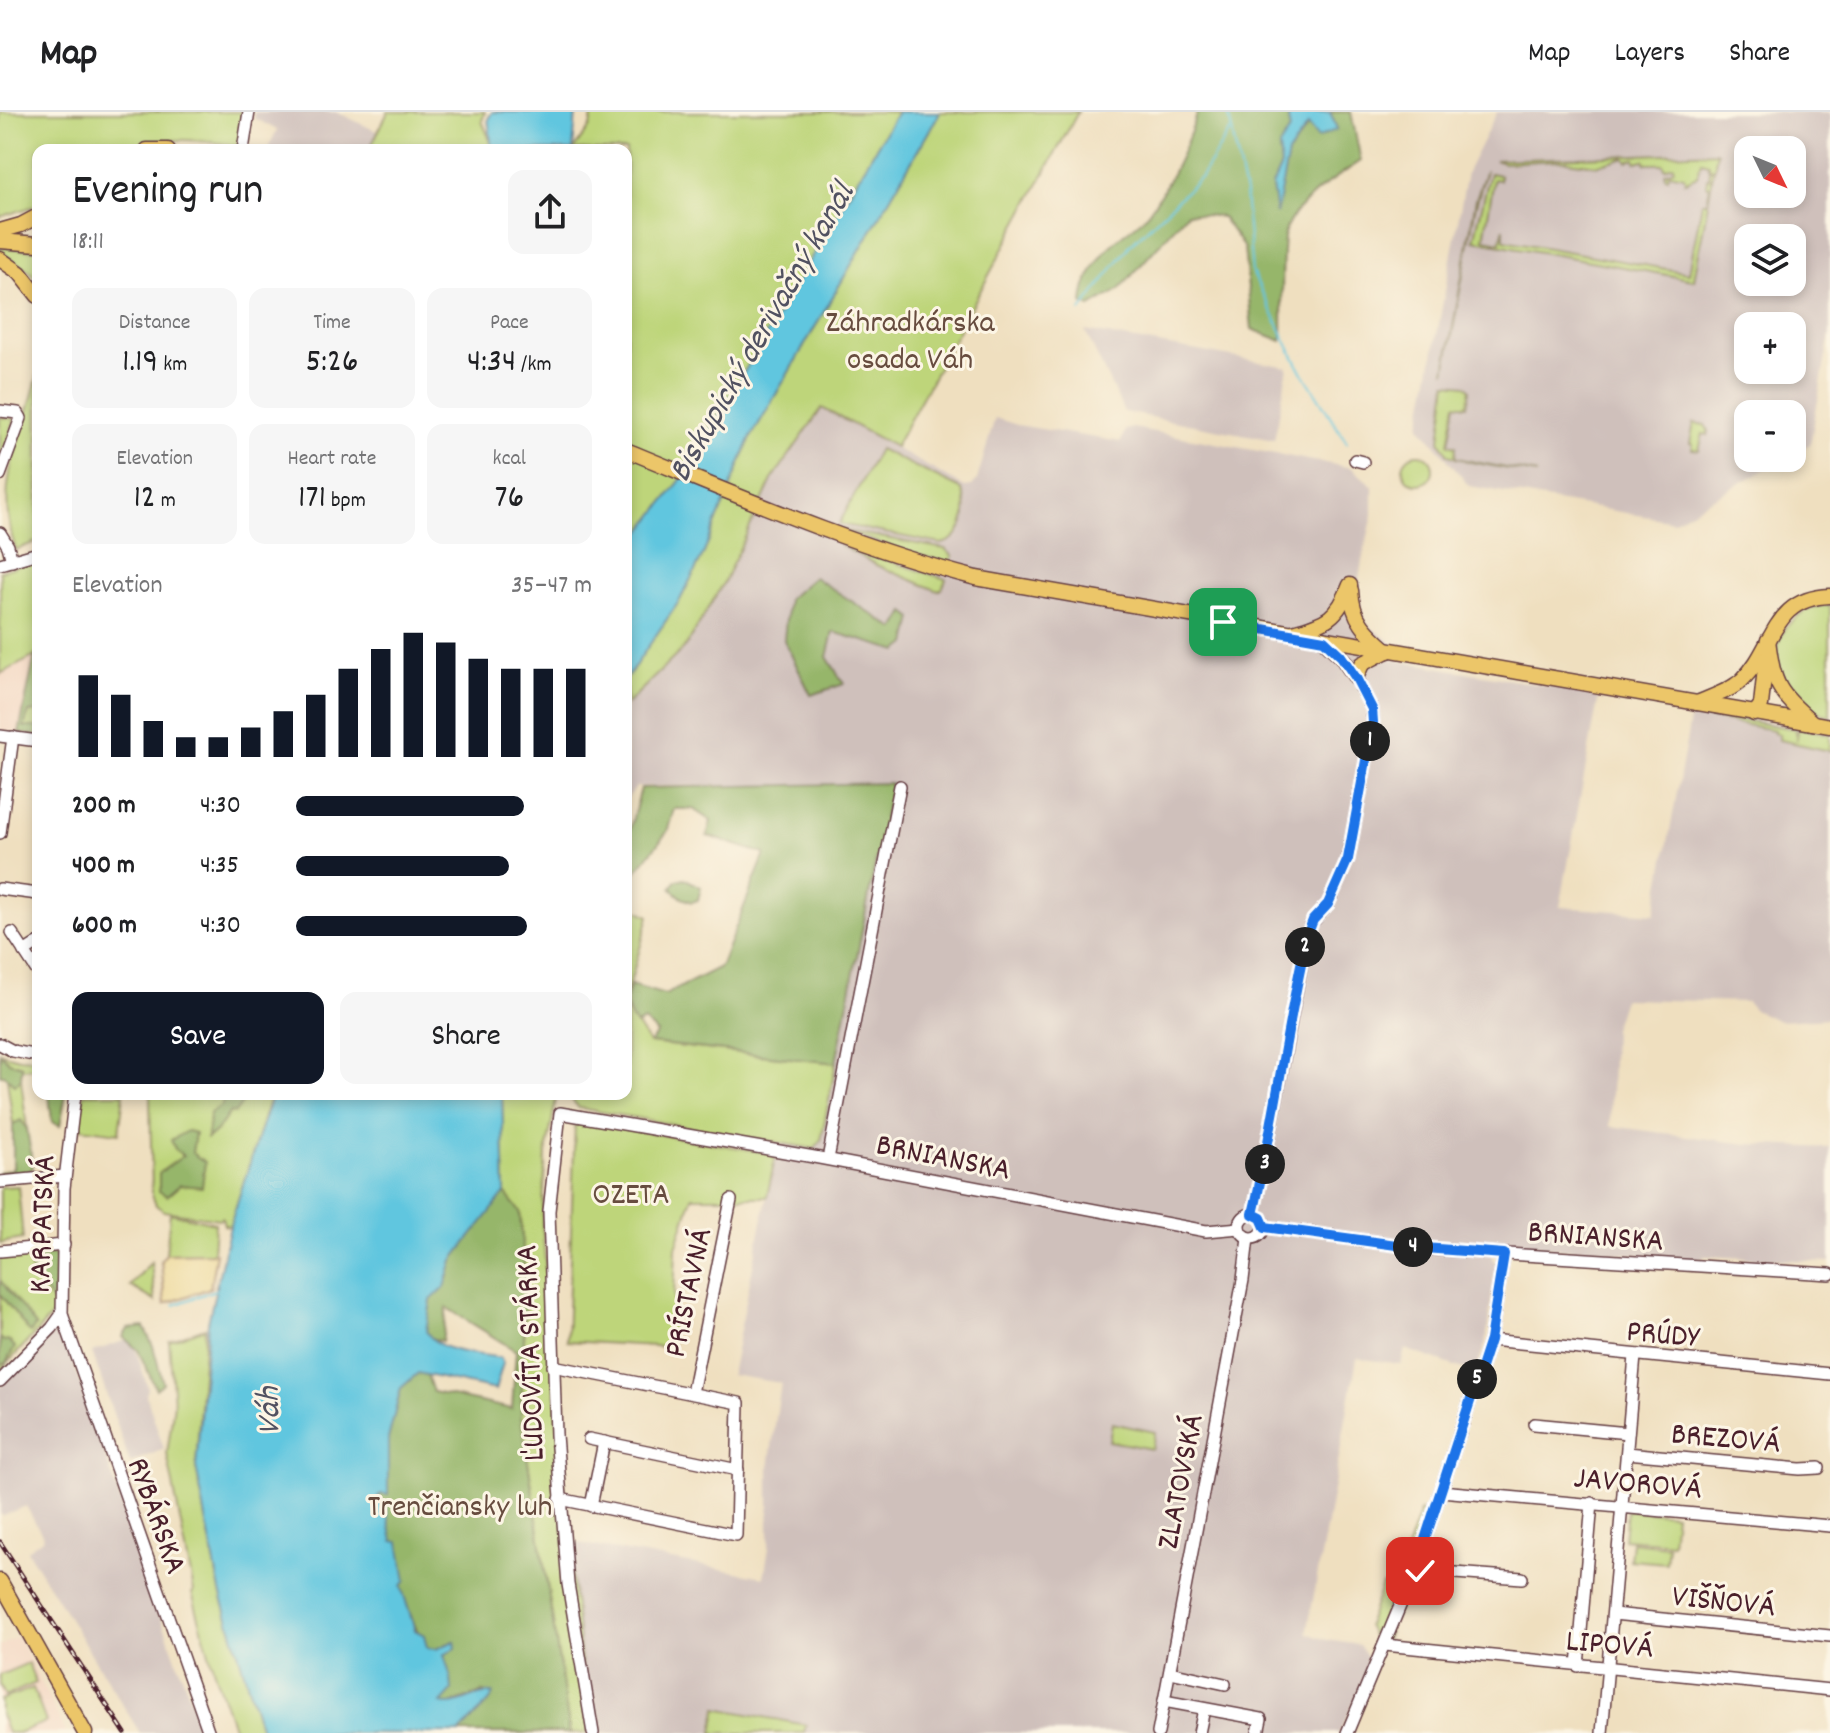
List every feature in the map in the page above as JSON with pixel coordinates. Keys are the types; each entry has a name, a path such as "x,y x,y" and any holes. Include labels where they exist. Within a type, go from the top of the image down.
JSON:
{"main road":[{"path":"0,231 32,219"},
{"path":"0,241 32,244"},
{"path":"0,259 20,273 32,288"},
{"path":"632,452 823,531 976,578 1830,726"},
{"path":"1286,633 1313,627 1332,617 1340,608 1350,585 1351,603 1359,624 1388,651"},
{"path":"1696,703 1740,682 1754,665 1779,620 1792,609 1810,599 1830,596"},
{"path":"1754,714 1761,705 1768,639"},
{"path":"1768,639 1774,677 1780,690 1814,723"},
{"path":"1324,640 1341,656 1356,678"},
{"path":"1356,678 1362,664 1388,651"},
{"path":"0,1581 85,1733"}],"street":[{"path":"244,144 249,112"},
{"path":"0,411 18,413 21,418 0,475"},
{"path":"0,533 8,546 6,562 32,555"},
{"path":"1253,1214 1268,1151 1279,1091 1280,1065 1308,933 1313,920 1328,904 1348,859 1373,722 1372,709 1356,678"},
{"path":"0,736 32,740"},
{"path":"0,833 13,737"},
{"name":"BRNIANSKA","path":"828,1159 900,786"},
{"path":"0,889 32,893"},
{"path":"12,933 32,964"},
{"path":"24,952 32,947"},
{"path":"0,1044 13,1051 32,1055"},
{"name":"KARPATSKÁ","path":"0,1381 62,1314 65,1176 74,1100"},
{"name":"BRNIANSKA","path":"560,1113 828,1159 1206,1231 1244,1233"},
{"name":"ĽUDOVÍTA STÁRKA","path":"560,1113 549,1211 560,1499 568,1584 593,1733"},
{"path":"0,1182 65,1176"},
{"name":"PRÍSTAVNÁ","path":"692,1393 731,1200"},
{"path":"1253,1214 1261,1218 1265,1227 1261,1235 1244,1233 1243,1218 1253,1214"},
{"name":"BRNIANSKA","path":"1265,1227 1419,1248 1830,1274"},
{"name":"ZLATOVSKÁ","path":"1158,1733 1243,1280 1244,1233"},
{"path":"0,1251 64,1245"},
{"path":"1347,1733 1415,1570 1441,1491 1490,1340 1504,1254"},
{"name":"RYBÁRSKA","path":"62,1314 209,1733"},
{"name":"PRÚDY","path":"1490,1340 1830,1374"},
{"path":"1602,1733 1635,1356"},
{"name":"PRÍSTAVNÁ","path":"553,1366 739,1403 736,1535 560,1499"},
{"name":"BREZOVÁ","path":"1534,1424 1628,1433"},
{"path":"589,1439 738,1470"},
{"path":"591,1506 604,1442"},
{"name":"BREZOVÁ","path":"1627,1453 1800,1469 1819,1468"},
{"name":"JAVOROVÁ","path":"1441,1491 1830,1526"},
{"path":"1578,1666 1592,1503"},
{"path":"1415,1570 1522,1578"},
{"name":"VIŠŇOVÁ","path":"1613,1614 1830,1636"},
{"name":"LIPOVÁ","path":"1385,1645 1830,1690"},
{"path":"1170,1672 1225,1684"},
{"path":"1164,1701 1261,1719 1258,1733"},
{"path":"1199,1733 1204,1709"}],"shaded area":[{"path":"254,112 337,112 378,132 372,144 270,144 277,130 254,118"},
{"path":"1497,112 1830,112 1830,334 1810,444 1806,446 1806,400 1734,400 1734,472 1760,472 1673,521 1469,486 1420,426 1467,172"},
{"path":"1085,331 1288,367 1274,440 1124,412"},
{"path":"822,408 965,487 972,486 977,480 995,418 1017,425 1121,442 1125,430 1133,428 1352,468 1373,486 1373,515 1354,608 1365,623 1391,642 1390,659 1599,695 1560,907 1655,914 1692,709 1830,732 1830,1018 1779,1021 1754,1010 1747,1002 1623,999 1613,1029 1610,1126 1747,1144 1830,1148 1830,1262 1705,1256 1699,1260 1491,1243 1492,1259 1496,1263 1486,1341 1475,1373 1405,1349 1401,1364 1357,1358 1307,1633 1359,1645 1372,1665 1339,1733 804,1733 806,1725 717,1708 713,1733 589,1733 568,1541 764,1577 769,1547 769,1467 781,1383 731,1375 778,1143 821,1141 891,784 650,786 636,787 632,792 632,676 686,646 725,580 772,480"},
{"path":"32,657 19,733 0,730 0,675"},
{"path":"56,1331 64,1336 203,1733 140,1733 27,1550 44,1538 26,1506 2,1516 0,1513 0,1387"},
{"path":"132,1338 164,1449 130,1463 92,1352"},
{"path":"18,1636 66,1733 0,1733 0,1646"}],"green space":[{"path":"0,112 243,112 239,144 171,140 149,144 32,144 32,207 0,217"},
{"path":"388,112 485,112 482,121 492,144 372,144"},
{"path":"593,112 897,112 680,481 632,544 632,144 577,144 590,127"},
{"name":"Záhradkárska osada Váh","path":"940,112 1078,112 895,447 822,408 772,480 725,580 686,646 632,699 632,670 680,600 703,555 750,439"},
{"path":"1198,112 1257,112 1254,116 1290,112 1290,130 1279,147 1281,166 1272,186 1276,211 1288,154 1309,125 1337,129 1330,112 1351,112 1361,161 1309,199 1286,228 1282,264 1282,341 1252,329 1244,248 1222,217 1187,213 1119,290 1090,307 1083,303 1090,276 1100,259 1112,244 1145,217 1156,201 1183,151"},
{"path":"1717,152 1714,169 1701,162 1697,176 1685,182 1684,176 1669,173 1668,178 1665,177 1665,173 1674,169 1673,165 1665,168 1663,164 1646,164 1644,160 1636,162 1635,158 1627,161 1625,157 1598,165 1558,160 1504,163 1495,160"},
{"path":"1714,169 1694,280 1474,240 1490,173 1500,175 1500,180 1494,179 1484,239 1500,242 1504,228 1504,240 1689,273 1702,202 1707,202 1710,187 1706,185 1707,178 1712,178 1709,177 1710,170"},
{"path":"1486,170 1475,209 1445,372 1476,199"},
{"path":"0,248 32,250 32,274 30,271 0,252"},
{"path":"1447,383 1466,385 1470,390 1467,406 1456,404 1449,444 1456,446 1455,457 1448,455 1440,440"},
{"path":"32,396 32,543 16,550 8,518 8,486"},
{"path":"0,417 15,419 0,461"},
{"path":"1694,423 1705,425 1708,430 1708,435 1703,434 1699,450 1692,449 1693,444 1690,443"},
{"path":"879,449 961,489 965,505 963,522 949,541 941,544 839,524"},
{"path":"1418,454 1429,458 1433,469 1429,480 1418,484 1407,480 1403,469 1407,458"},
{"path":"837,529 945,549 953,556 950,563"},
{"path":"840,545 946,579 938,591 878,566"},
{"path":"32,562 32,658 0,674 0,571"},
{"path":"814,577 895,629 905,612 913,618 907,644 898,651 833,632 827,657 844,684 811,695 784,640 788,599"},
{"path":"1830,606 1830,716 1803,706 1788,692 1780,678 1777,663 1777,648 1791,622 1804,612"},
{"path":"32,670 32,735 19,733"},
{"path":"32,670 32,712 29,712 24,727 32,727 32,735 19,733"},
{"path":"1693,712 1796,729 1796,741 1799,728 1830,734 1830,751 1779,740 1779,734 1774,730 1692,715"},
{"path":"891,783 836,1063 650,1043 657,1033 644,1021 636,1025 632,1018 632,985 665,995 720,967 765,854 707,836 711,821 693,809 674,809 667,832 635,873 632,872 632,822 641,788"},
{"path":"684,878 701,887 698,900 692,902 682,898 671,888 677,880"},
{"path":"632,907 649,916 632,976"},
{"path":"632,1018 649,1043 836,1063 821,1141 814,1149 579,1108 572,1100 632,1100"},
{"path":"0,1052 9,1062 22,1066 21,1079 15,1085 0,1075"},
{"path":"1,1053 32,1059 32,1068 22,1069 22,1066 9,1062"},
{"path":"7,1078 15,1084 21,1079 27,1129 21,1121 13,1124"},
{"path":"50,1100 65,1100 60,1126 52,1122"},
{"path":"83,1100 123,1100 119,1133 79,1128"},
{"path":"150,1100 269,1100 230,1226 224,1225 222,1217 164,1211 156,1205 152,1195"},
{"path":"223,1100 243,1100 235,1113 230,1112 216,1132 207,1138 210,1113 222,1105"},
{"path":"502,1100 556,1100 546,1154 542,1223 568,1541 589,1733 570,1733 521,1416 526,1289 520,1212 505,1193"},
{"path":"21,1120 27,1129 33,1168 20,1179 0,1181 0,1172 13,1169 13,1124"},
{"name":"OZETA","path":"575,1122 776,1154 767,1197 692,1197 676,1248 672,1347 567,1341"},
{"path":"187,1131 195,1133 192,1153 205,1162 202,1187 180,1185 167,1196 159,1191 159,1173 183,1156 171,1140"},
{"path":"18,1186 23,1239 0,1243 0,1187"},
{"name":"Trenčiansky luh","path":"505,1193 520,1212 526,1289 521,1416 570,1733 459,1733 490,1701 484,1692 448,1705 440,1703 449,1680 443,1655 454,1641 436,1649 427,1648 418,1632 400,1580 386,1507 377,1498 381,1494 388,1495 388,1439 401,1388 418,1373 427,1375 433,1392 512,1409 516,1351 447,1308 442,1341 430,1338 426,1331 431,1300 448,1279 453,1260"},
{"path":"170,1213 215,1223 213,1253 166,1254"},
{"path":"51,1252 59,1262 60,1307 0,1371 0,1258"},
{"path":"53,1253 58,1261 56,1289 60,1305 56,1307 32,1273 30,1260"},
{"path":"151,1262 155,1301 130,1286"},
{"path":"0,1280 36,1326 30,1333 0,1294"},
{"path":"144,1327 153,1346 163,1383 156,1389 138,1350 123,1337 128,1329"},
{"path":"205,1328 196,1467 220,1591 262,1733 235,1733 216,1678 192,1593 167,1454 174,1403 169,1341"},
{"path":"0,1338 8,1340 15,1347 6,1363 0,1365"},
{"path":"1112,1423 1155,1432 1152,1449 1109,1441"},
{"path":"1627,1510 1675,1514 1672,1543 1624,1539"},
{"path":"1420,1511 1433,1515 1407,1592 1390,1585 1400,1557 1404,1558"},
{"path":"1632,1542 1668,1546 1666,1563 1630,1560"},
{"path":"1382,1585 1394,1590 1379,1627 1389,1632 1384,1644 1376,1643 1367,1626"},
{"path":"28,1663 36,1683 5,1696 0,1675"},
{"path":"33,1688 46,1722 18,1733 7,1733 0,1714 0,1700"},
{"path":"717,1708 806,1725 804,1733 713,1733"}],"sand":[{"path":"216,1253 210,1288 165,1304 161,1260 166,1254"}],"water":[{"path":"492,112 576,112 573,144 491,144 488,119"},
{"path":"897,112 940,112 750,439 703,555 680,600 632,670 632,544 680,481"},
{"path":"1290,112 1330,112 1337,129 1318,138 1308,125 1288,154 1276,214 1272,186 1281,166 1279,147 1290,130"},
{"name":"Váh","path":"270,1100 502,1100 505,1193 453,1260 445,1287 431,1300 426,1331 432,1339 449,1348 501,1358 503,1363 495,1390 418,1373 401,1388 388,1439 388,1495 378,1497 386,1507 393,1541 399,1542 406,1581 401,1586 415,1630 424,1635 427,1648 436,1649 455,1641 456,1648 444,1655 452,1691 441,1703 454,1703 493,1693 490,1701 459,1733 262,1733 220,1591 196,1467 208,1323 231,1222"}],"waterway":[{"path":"1228,112 1245,193 1252,272 1298,365 1347,443"},
{"path":"1081,311 1130,245 1201,177 1230,131"},
{"path":"174,1305 215,1290"}],"railway":[{"path":"0,1542 125,1733"}],"route":[{"path":"1223,622 1324,640 1341,656 1356,678 1373,716 1348,859 1328,904 1313,920 1308,933 1280,1065 1279,1091 1268,1151 1253,1214 1261,1218 1265,1227 1411,1247 1504,1254 1490,1340 1415,1570 1420,1571"}],"water label":[{"name":"Biskupický derivačný kanál","path":"759,331"}]}
